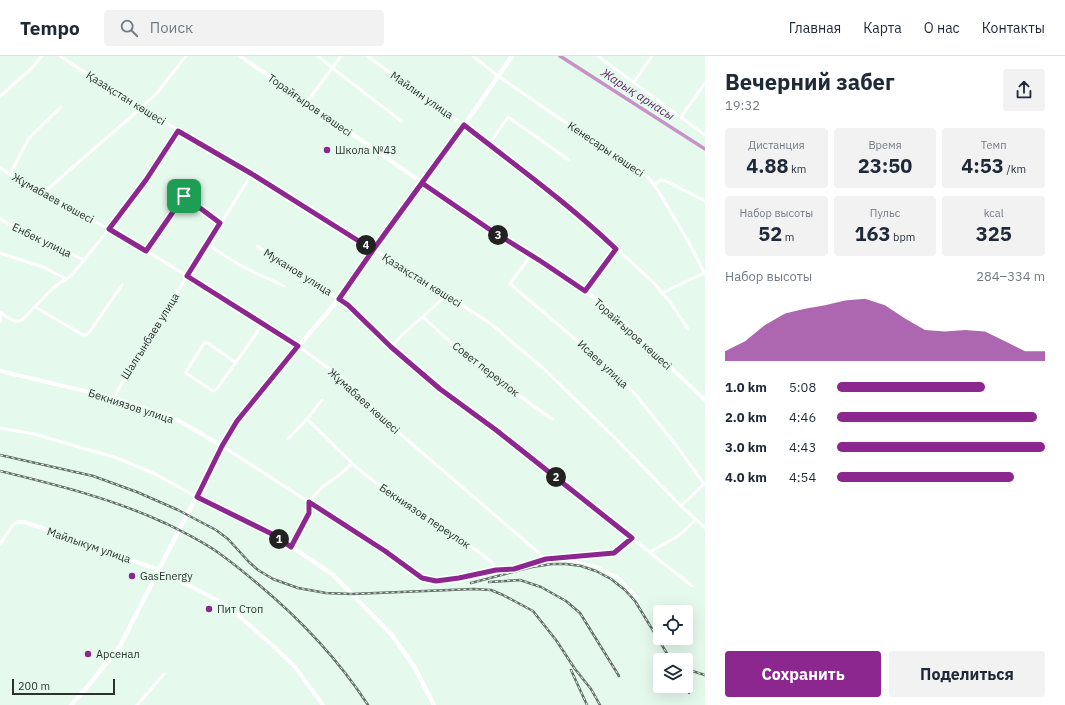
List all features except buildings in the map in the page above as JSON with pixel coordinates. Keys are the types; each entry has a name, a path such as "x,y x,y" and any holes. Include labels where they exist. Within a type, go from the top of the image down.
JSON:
{"main road":[{"path":"71,705 120,646 222,446 237,421 298,346 339,299 512,56"},
{"path":"197,497 274,535 332,574 392,635 415,668 434,705"}],"street":[{"path":"0,96 30,70 42,56"},
{"name":"Қазақстан көшесі","path":"60,56 178,131 252,174 447,295 491,324 544,369 616,439 681,506 705,528"},
{"path":"42,194 156,94 186,56"},
{"name":"Торайғыров көшесі","path":"240,56 489,229 585,291 611,311 705,400"},
{"path":"318,56 401,121"},
{"path":"307,102 341,56"},
{"name":"Майлин улица","path":"367,56 489,144 598,232 654,283 670,302 688,328"},
{"name":"Кенесары көшесі","path":"473,56 498,76 547,110 648,177 688,241 705,273"},
{"path":"598,56 705,135"},
{"path":"634,82 652,56"},
{"path":"681,117 705,83"},
{"path":"10,174 29,138 60,108"},
{"path":"489,144 508,117 569,160"},
{"path":"0,321 1,313 19,322 53,288 72,275 146,180 178,131"},
{"name":"Жұмабаев көшесі","path":"0,168 42,194 109,229 146,251 298,346 342,378 391,426 546,559"},
{"name":"Шалгынбаев улица","path":"114,398 131,365 252,174"},
{"path":"654,185 661,180 666,181 705,201"},
{"path":"146,251 193,181"},
{"path":"184,196 220,223"},
{"name":"Енбек улица","path":"0,219 84,260"},
{"path":"207,244 241,266 284,286"},
{"name":"Муканов улица","path":"257,246 348,305 391,347 440,389 496,430 692,586"},
{"path":"585,291 616,249"},
{"path":"0,253 42,267 66,279"},
{"name":"Исаев улица","path":"531,255 510,284 602,360 635,394 676,445 704,484"},
{"path":"662,293 705,273"},
{"path":"35,307 83,335 86,335 122,285"},
{"path":"391,347 400,336 447,295"},
{"name":"Совет переулок","path":"423,317 457,348 474,359 514,392 552,419"},
{"path":"236,362 206,342 186,372 215,391 216,390 236,362 263,324"},
{"name":"Бекниязов улица","path":"0,371 114,398 176,420 222,446 385,551 422,578 436,581 496,570 514,569 546,559 614,553 632,538"},
{"path":"288,439 322,400"},
{"name":"Бекниязов переулок","path":"307,419 352,464 390,494 466,542 492,562 496,570"},
{"path":"0,428 41,436 117,458 155,474 197,497"},
{"path":"291,547 309,513 309,502 321,488 352,464"},
{"path":"681,506 704,484"},
{"path":"650,552 678,536 696,520"},
{"path":"0,544 13,525 18,522"},
{"name":"Майлыкум улица","path":"18,522 24,522 159,570 217,600 228,607 295,667 323,705"},
{"path":"560,558 595,566 619,578 638,598"},
{"path":"137,705 164,674"}],"waterway":[{"name":"Жарық арнасы","path":"560,56 705,149"}],"railway":[{"path":"0,455 93,476 137,492 178,510 216,530 228,539 258,570 273,579 298,588 326,593 352,594 474,589 491,590 533,611 591,689 600,705"},
{"path":"0,471 64,487 127,507 167,524 208,546 230,561 289,611 318,640 368,705"},
{"path":"471,583 532,567 552,564 581,566 596,571 611,579 625,590 635,601 667,653"},
{"path":"489,582 520,580 541,587 566,601 580,613 619,676"},
{"path":"571,670 587,705"},
{"path":"693,671 705,675"}],"place":[{"name":"Школа №43","path":"327,150"},
{"name":"GasEnergy","path":"132,576"},
{"name":"Пит Стоп","path":"209,609"},
{"name":"Арсенал","path":"88,654"}],"route":[{"path":"184,196 146,251 109,229 146,180 178,131 252,174 373,250 464,125 551,193 616,249 585,291 489,229 422,183 373,250 339,299 348,305 391,347 440,389 496,430 632,538 614,553 546,559 514,569 496,570 436,581 422,578 385,551 309,502 309,513 291,547 274,535 197,497 222,446 237,421 298,346 187,276 220,223 184,196"}]}
